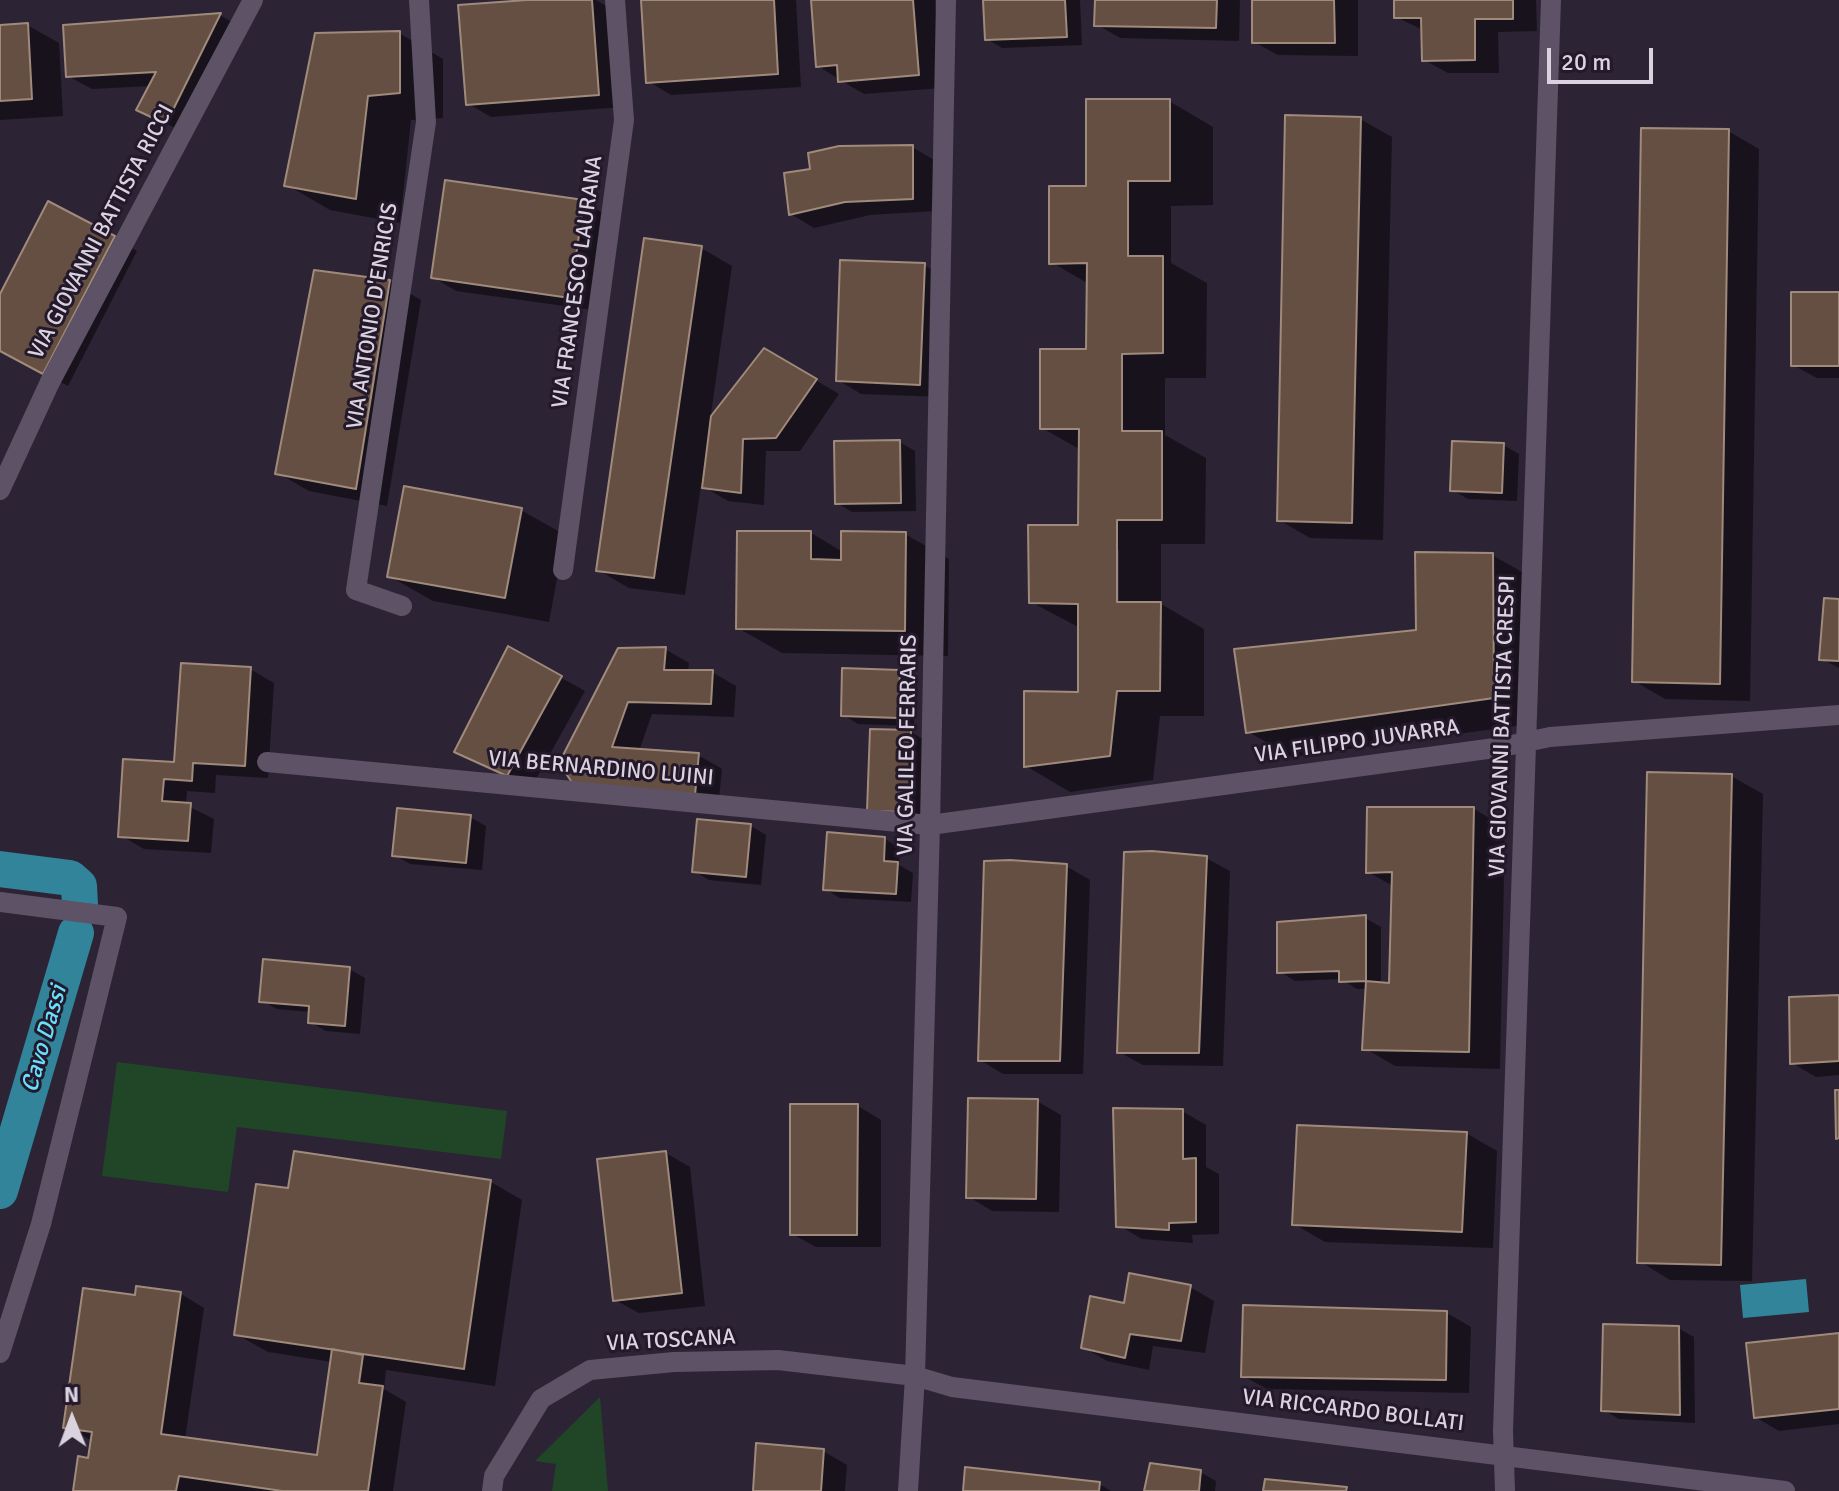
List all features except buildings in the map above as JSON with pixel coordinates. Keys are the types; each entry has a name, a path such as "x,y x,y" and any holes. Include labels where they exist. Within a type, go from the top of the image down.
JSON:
{"street":[{"name":"VIA GIOVANNI BATTISTA RICCI","path":"0,490 50,382 253,0"},
{"name":"VIA ANTONIO D'ENRICIS","path":"402,606 356,590 426,122 419,0"},
{"name":"VIA FRANCESCO LAURANA","path":"563,570 624,120 615,0"},
{"name":"VIA GALILEO FERRARIS","path":"908,1491 915,1376 930,825 946,0"},
{"name":"VIA GIOVANNI BATTISTA CRESPI","path":"1505,1491 1503,1431 1551,0"},
{"name":"VIA FILIPPO JUVARRA","path":"930,825 1550,737 1839,715"},
{"name":"VIA BERNARDINO LUINI","path":"267,762 930,825"},
{"path":"0,902 117,917 41,1224 0,1353"},
{"name":"VIA TOSCANA","path":"492,1491 494,1476 541,1399 590,1370 674,1362 778,1360 915,1376"},
{"name":"VIA RICCARDO BOLLATI","path":"915,1376 952,1387 1505,1453 1785,1491"}],"green space":[{"path":"117,1062 507,1111 501,1159 237,1127 228,1192 102,1176"},
{"path":"600,1397 608,1491 552,1491 556,1464 535,1461"}],"water":[{"path":"1806,1279 1809,1312 1743,1318 1740,1285"}],"waterway":[{"name":"Cavo Dassi","path":"0,869 70,878 79,886 80,905"},
{"name":"Cavo Dassi","path":"0,1191 76,933"}]}
